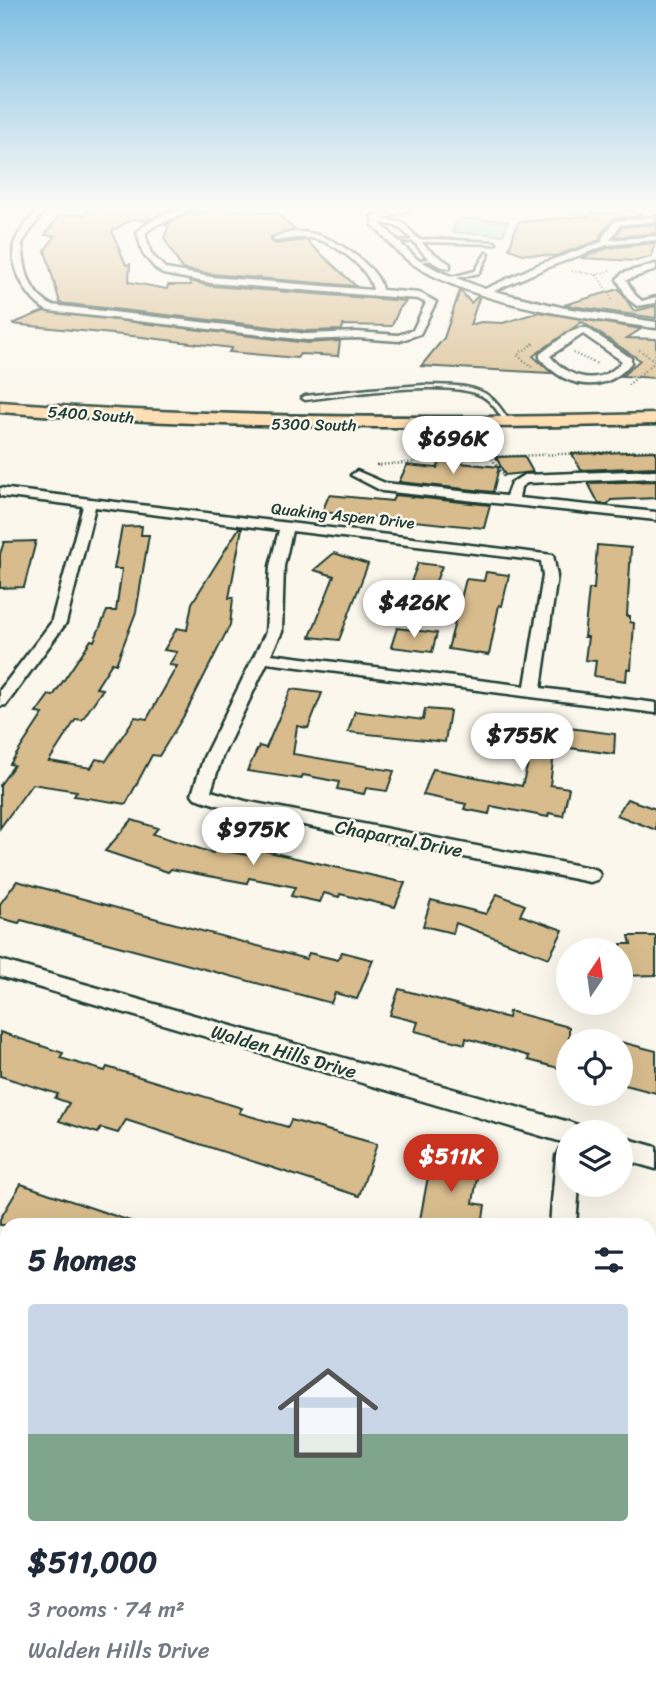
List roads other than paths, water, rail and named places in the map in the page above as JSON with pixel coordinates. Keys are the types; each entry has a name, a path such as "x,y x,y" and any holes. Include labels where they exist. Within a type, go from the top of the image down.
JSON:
{"main road":[{"name":"5400 South","path":"0,407 182,420"},
{"name":"5300 South","path":"182,420 364,425 656,419"}],"street":[{"path":"27,285 38,303 49,308 301,336 406,338 417,332 430,301 420,296 277,285"},
{"path":"377,285 378,292"},
{"path":"468,285 487,291 627,317 656,326"},
{"path":"497,285 596,312"},
{"path":"625,285 631,297 640,303"},
{"path":"487,291 501,286"},
{"path":"627,317 640,303 656,300"},
{"path":"584,330 584,323 596,312"},
{"path":"627,317 656,317"},
{"path":"584,330 627,360 611,378 575,378 565,374 544,356 571,335 584,330"},
{"path":"512,500 515,486 524,479 656,474"},
{"path":"357,475 382,487 656,516"},
{"name":"Quaking Aspen Drive","path":"0,492 548,558 550,576 532,692"},
{"path":"0,701 58,622 90,503"},
{"name":"Chaparral Drive","path":"287,527 277,556 274,632 213,757 201,794 243,807 590,875"},
{"path":"262,658 656,708"},
{"name":"Walden Hills Drive","path":"0,968 556,1129"},
{"path":"633,1151 656,1158"},
{"path":"564,1218 565,1197"}],"lane":[{"path":"305,398 422,388 460,389 484,395 496,405 508,424"}]}
